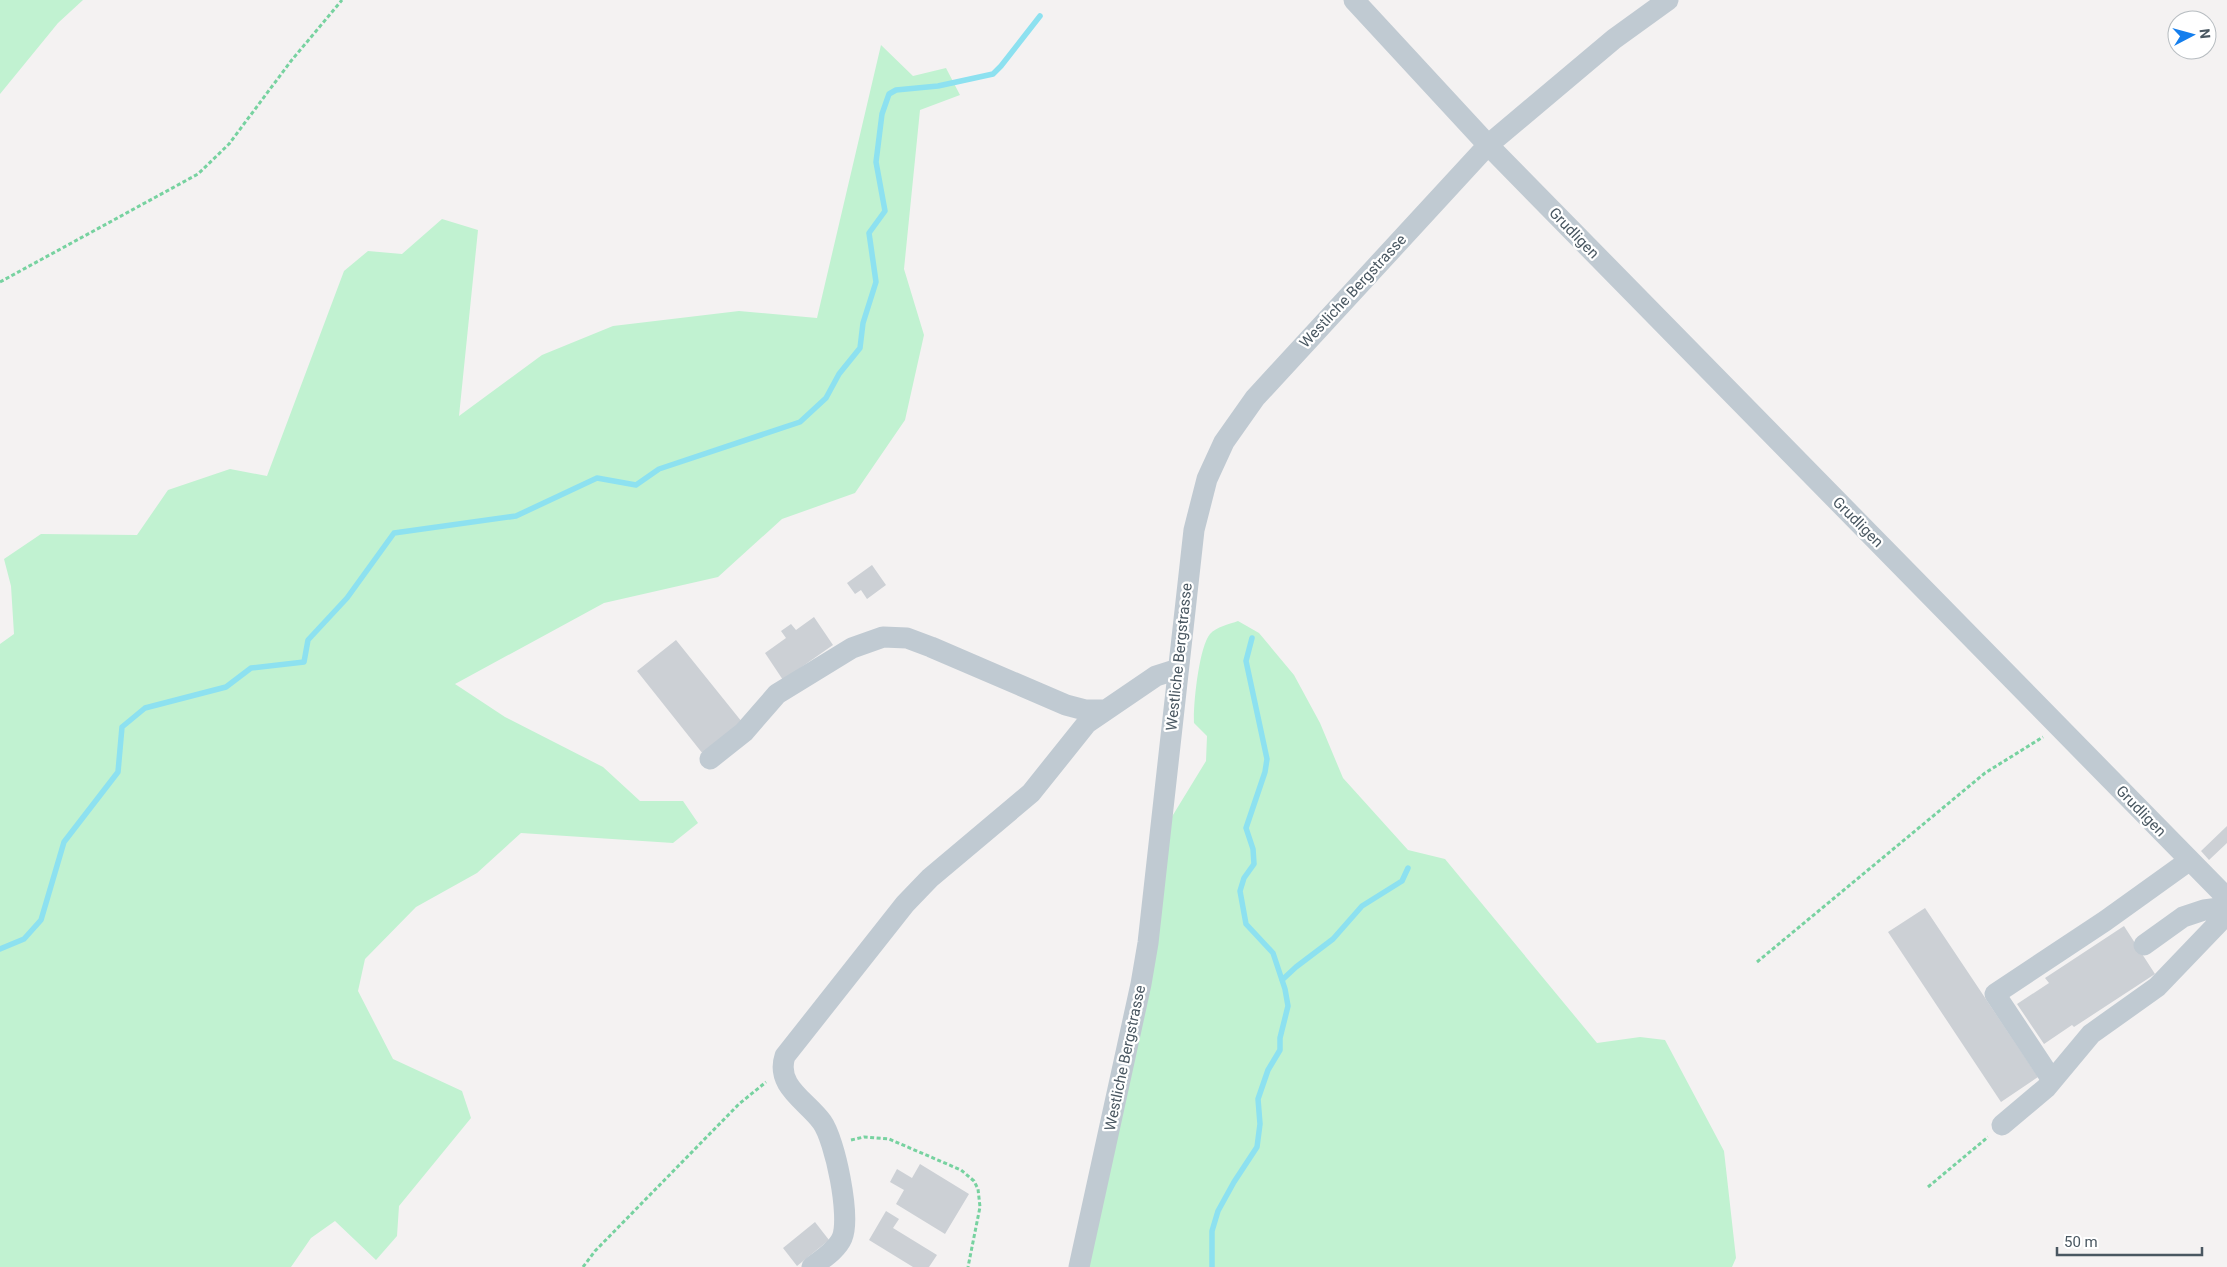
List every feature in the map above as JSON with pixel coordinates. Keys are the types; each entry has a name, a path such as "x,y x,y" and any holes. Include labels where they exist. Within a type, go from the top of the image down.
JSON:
{"street":[{"name":"Grudligen","path":"1354,0 1488,145 2227,898"},
{"name":"Westliche Bergstrasse","path":"1079,1267 1142,976 1194,530 1207,479 1224,442 1255,398 1488,145 1614,38 1668,0"},
{"path":"710,759 744,732 776,694 852,648 883,637 907,638 1066,705 1085,710 1104,710"},
{"path":"812,1267 842,1240 844,1212 833,1144 822,1122 787,1084 783,1076 782,1065 785,1056 905,904 930,878 1031,793 1087,722 1156,676 1178,668"},
{"path":"2052,1080 1995,994 2105,921 2190,860"},
{"path":"2144,945 2183,917 2204,910 2227,907"},
{"path":"2002,1125 2052,1080 2091,1034 2157,987 2227,914"}],"path":[{"path":"0,282 198,174 229,144 291,61 342,0"},
{"path":"1757,962 1985,773 2060,728"},
{"path":"583,1267 595,1250 740,1104 768,1080 783,1076"},
{"path":"1928,1188 2002,1125"},
{"path":"833,1144 864,1137 889,1139 961,1170 974,1181 978,1189 980,1207 968,1267"}],"green space":[{"path":"0,0 83,0 58,23 0,94"},
{"path":"881,45 913,76 946,68 960,95 920,110 904,269 924,335 905,420 855,493 782,519 718,577 604,603 455,684 505,717 603,767 640,801 683,801 698,823 673,843 521,833 477,873 416,907 365,959 358,991 393,1059 462,1091 471,1118 399,1206 397,1236 376,1260 335,1221 311,1238 291,1267 0,1267 0,644 14,634 11,586 4,559 41,534 137,535 168,490 230,469 267,476 344,271 368,251 402,254 442,219 478,230 459,416 542,355 613,326 739,311 817,318"},
{"path":"1238,621 1259,633 1294,675 1320,723 1343,778 1408,850 1445,859 1597,1043 1640,1037 1665,1040 1724,1151 1736,1258 1732,1267 1085,1267 1165,828 1206,761 1207,736 1194,723 1200,663 1210,634 1219,628"}],"building":[{"path":"872,565 886,585 867,599 861,590 855,594 847,583"},
{"path":"814,617 833,645 783,680 765,653 786,638 781,631 791,624 796,630"},
{"path":"676,640 742,722 703,754 637,671"},
{"path":"2227,826 2227,843 2209,860 2201,851"},
{"path":"1925,908 2038,1077 2001,1102 1888,932"},
{"path":"2124,926 2155,974 2074,1027 2072,1025 2044,1044 2017,1004 2049,983 2045,978"},
{"path":"920,1164 969,1194 945,1234 896,1204 904,1190 890,1182 897,1169 912,1178"},
{"path":"886,1211 899,1219 893,1228 937,1255 929,1267 913,1267 869,1240"},
{"path":"815,1222 829,1240 797,1266 783,1248"}],"waterway":[{"path":"0,949 24,939 41,920 64,842 118,772 122,727 145,708 226,687 251,668 304,662 308,640 347,598 394,533 516,516 597,478 636,485 659,469 800,422 826,398 839,374 860,348 863,323 876,282 869,233 885,211 876,162 882,114 889,94 896,90 938,86 993,74 1040,16"},
{"path":"1212,1267 1212,1231 1218,1211 1257,1147 1260,1124 1258,1099 1268,1070 1280,1050 1280,1038 1288,1006 1285,989 1273,953 1246,924 1240,891 1244,878 1254,864 1253,849 1246,828 1265,772 1267,759 1246,661 1252,638"},
{"path":"1282,980 1333,939 1362,906 1402,881 1408,868"}]}
